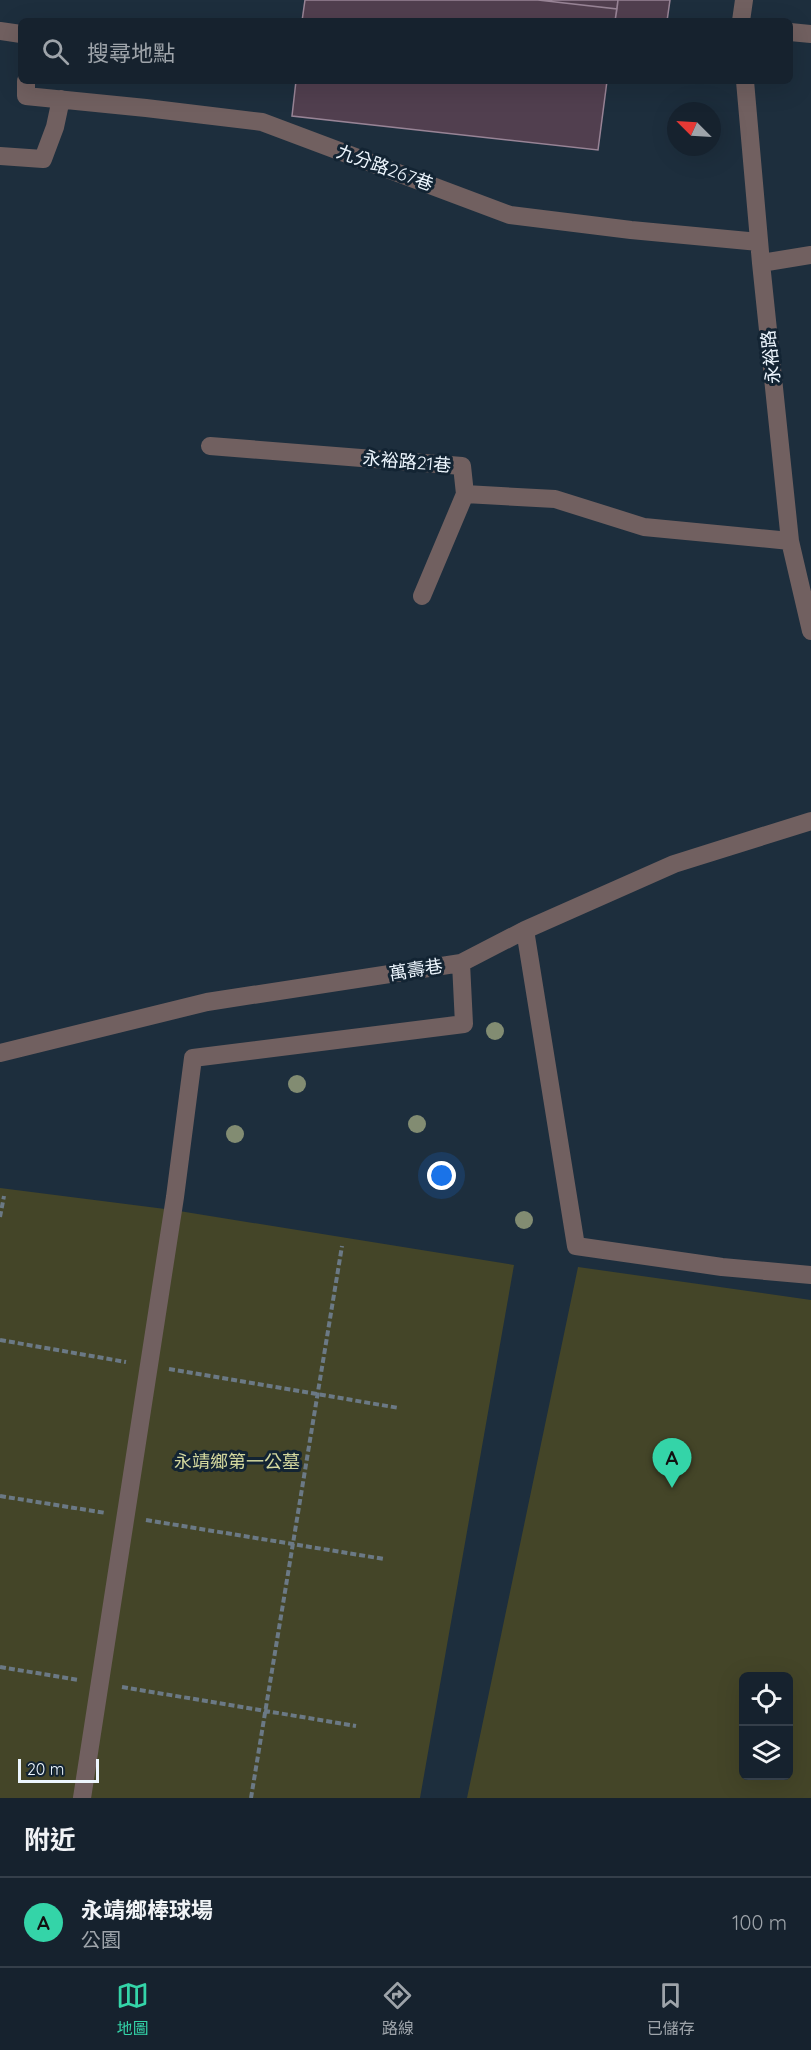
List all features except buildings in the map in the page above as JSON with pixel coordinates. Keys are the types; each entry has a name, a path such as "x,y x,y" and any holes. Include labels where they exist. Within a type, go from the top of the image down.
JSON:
{"street":[{"path":"741,18 744,0"},
{"path":"0,31 18,34"},
{"path":"793,32 811,34"},
{"name":"九分路267巷","path":"26,84 26,96 262,122 510,215 631,230 759,242"},
{"name":"永裕路","path":"745,84 790,541 811,631"},
{"path":"0,156 42,159 55,127 61,99"},
{"path":"761,263 811,255"},
{"name":"永裕路21巷","path":"210,446 462,466 465,494 555,499 644,527 790,541"},
{"path":"422,596 465,494"},
{"name":"萬壽巷","path":"0,1053 207,1002 461,963 525,930 674,864 811,821"},
{"path":"525,930 576,1246 722,1267 811,1275"},
{"path":"81,1798 175,1197 193,1058 465,1024 461,963"}],"path":[{"path":"0,1217 4,1196"},
{"path":"251,1798 342,1246"},
{"path":"0,1340 399,1408"},
{"path":"0,1496 384,1559"},
{"path":"0,1667 356,1726"}],"green space":[{"name":"永靖鄉第一公墓","path":"0,1188 173,1210 514,1265 420,1798 0,1798"},
{"path":"578,1267 811,1300 811,1798 467,1798"}],"place":[{"name":"永靖鄉棒球場","path":"672,1488"}]}
